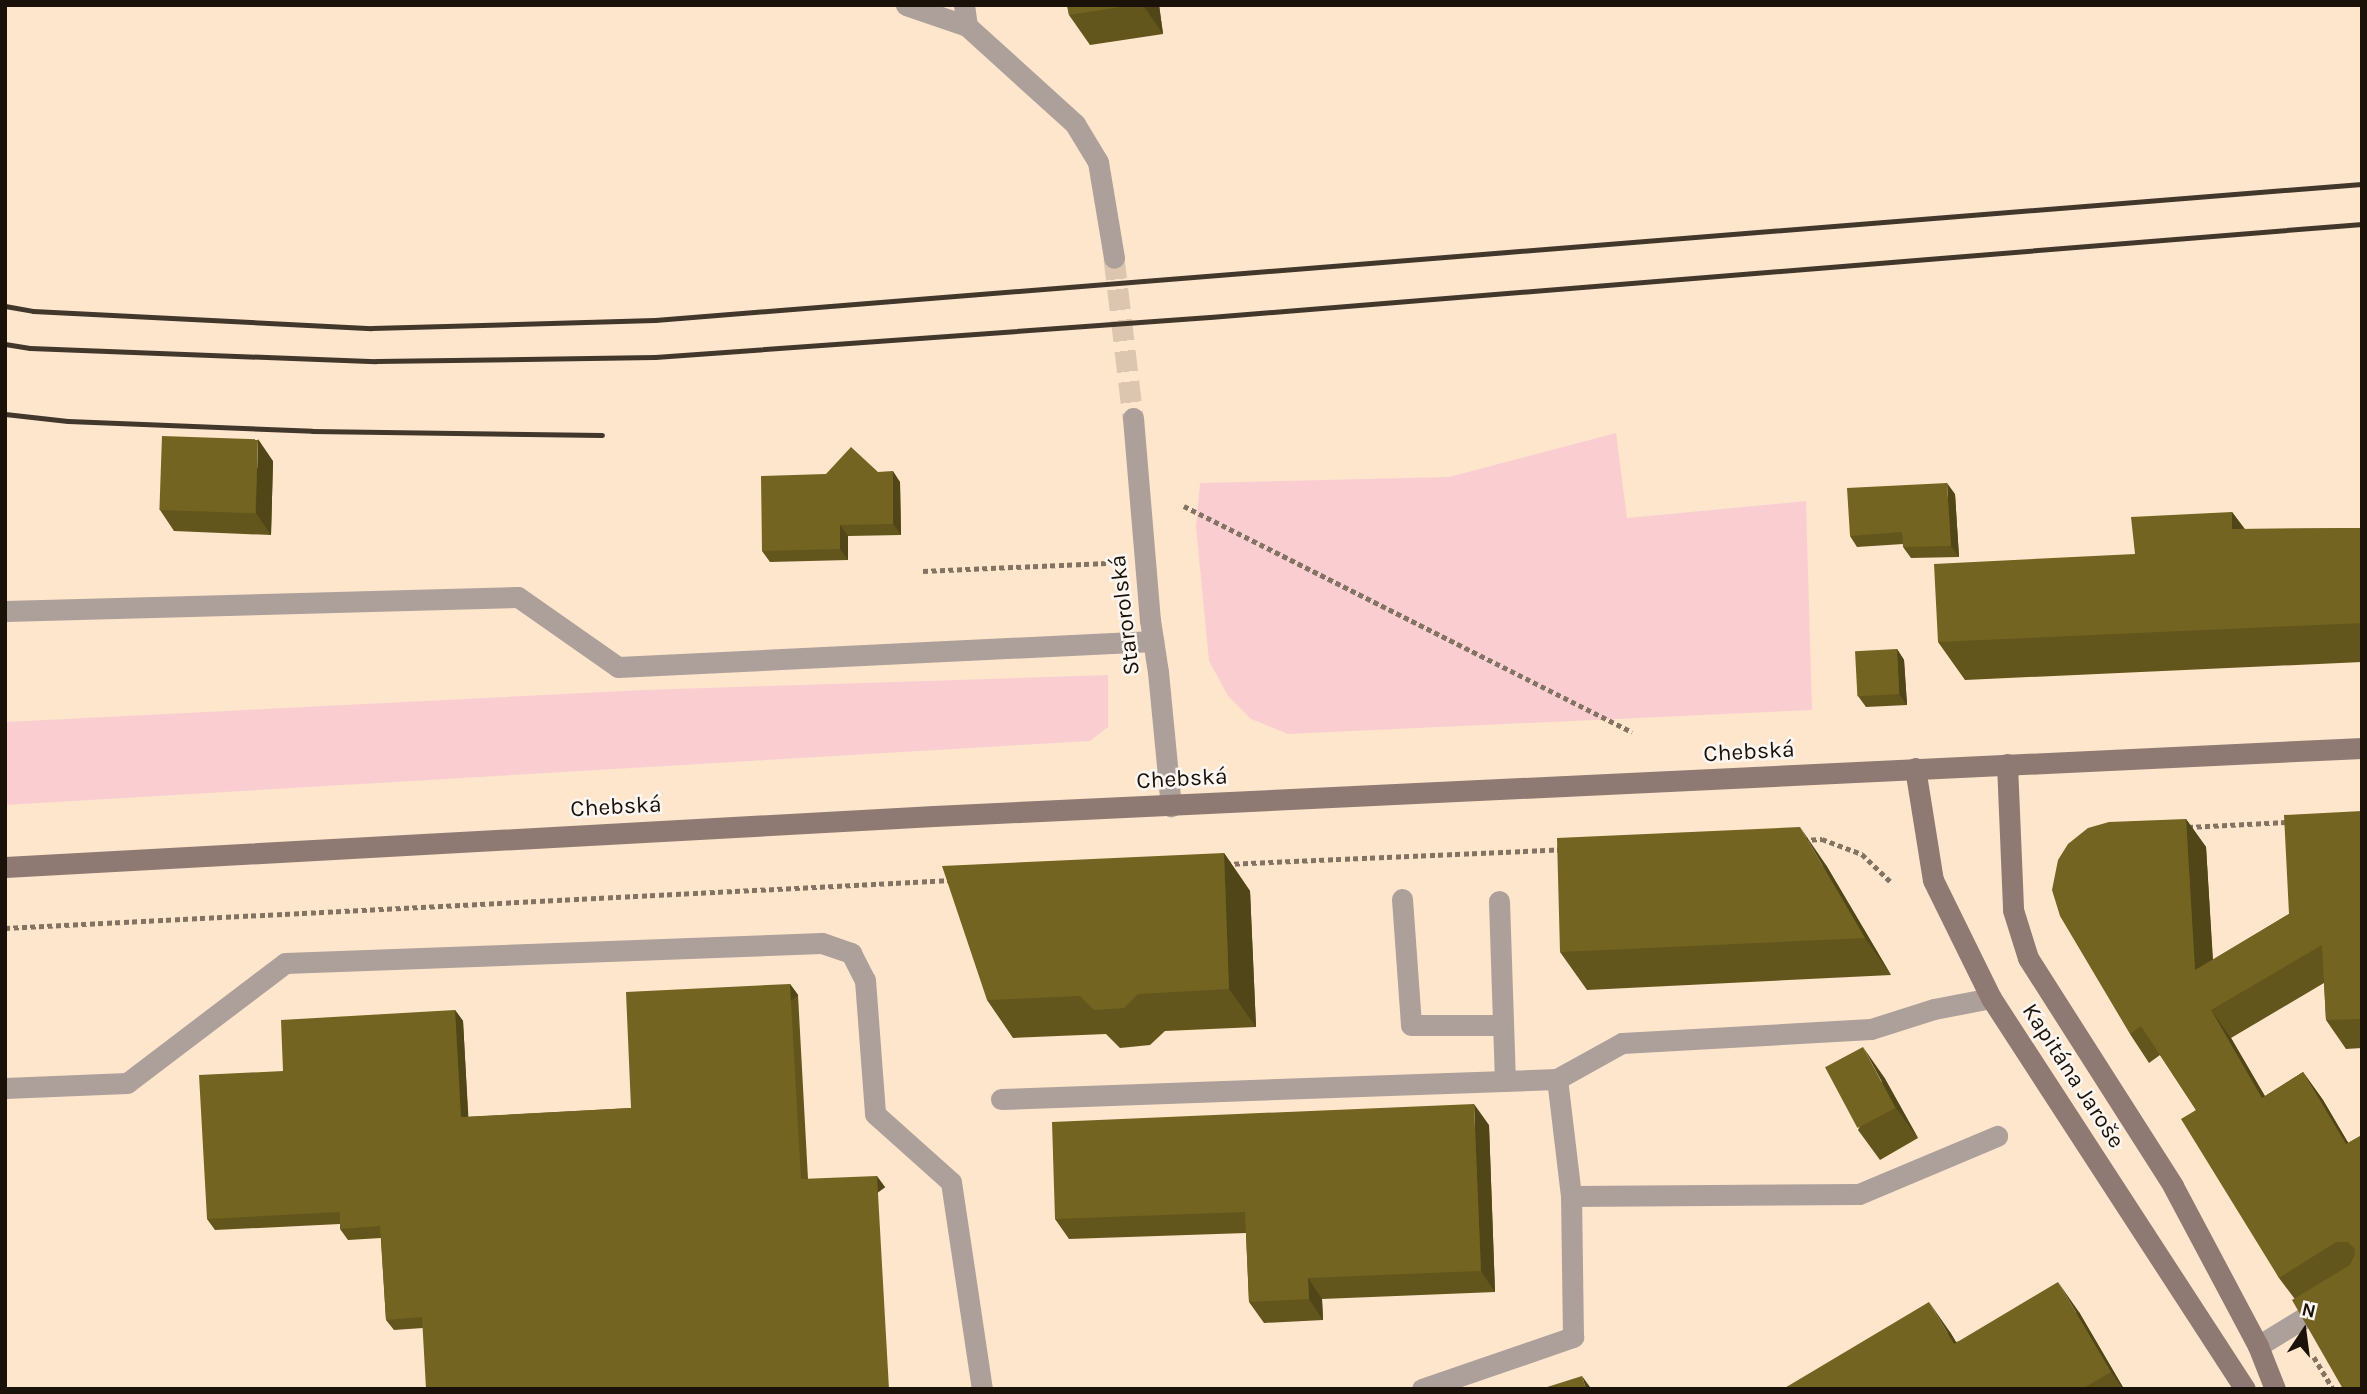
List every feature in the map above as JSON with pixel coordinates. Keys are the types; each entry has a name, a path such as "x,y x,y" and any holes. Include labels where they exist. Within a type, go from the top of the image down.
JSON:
{"street":[{"path":"906,5 966,16 1075,124 1098,162 1114,258"},
{"name":"Starorolská","path":"1133,418 1171,806"},
{"path":"5,611 518,597 618,667 1153,641"},
{"name":"Chebská","path":"5,867 1915,768 2362,748"},
{"name":"Kapitána Jaroše","path":"2007,764 2013,910 2028,958 2173,1186 2258,1346 2275,1389"},
{"name":"Kapitána Jaroše","path":"1915,768 1933,880 1991,998 2245,1389"},
{"path":"1402,899 1411,1025 1503,1025"},
{"path":"1499,901 1505,1081"},
{"path":"5,1088 127,1083 285,962 822,943 850,953 864,980 875,1114 951,1182 982,1389"},
{"path":"1001,1099 1557,1079 1622,1043 1871,1029 1934,1009 1991,998"},
{"path":"1422,1389 1573,1337 1571,1196 1557,1079"},
{"path":"1571,1196 1859,1194 1997,1136"},
{"path":"2258,1346 2362,1282"}],"path":[{"path":"1184,506 1632,732"},
{"path":"923,571 1108,563"},
{"path":"2186,828 2294,822"},
{"path":"1794,840 1822,839 1862,854 1895,885"},
{"path":"1225,864 1571,849"},
{"path":"5,928 963,880"}],"shaded area":[{"path":"1616,433 1627,518 1806,501 1812,710 1288,734 1251,719 1228,696 1209,661 1196,527 1200,483 1449,477"},
{"path":"1108,675 1108,727 1090,741 5,805 5,722 644,690"}],"building":[{"path":"1067,5 1133,5 1069,15"},
{"path":"162,436 258,439 255,513 159,510"},
{"path":"851,447 878,472 893,471 893,524 840,525 840,549 762,551 761,476 826,474"},
{"path":"1947,483 1951,546 1903,547 1902,532 1850,536 1847,488"},
{"path":"2232,512 2232,529 2362,528 2362,623 1938,642 1934,564 2135,554 2131,517"},
{"path":"1897,649 1899,694 1857,696 1855,651"},
{"path":"2362,811 2362,1019 2326,1020 2322,945 2211,1010 2262,1098 2303,1072 2346,1144 2362,1135 2362,1389 2343,1389 2292,1300 2350,1265 2355,1254 2354,1248 2348,1242 2336,1242 2279,1278 2181,1119 2196,1110 2141,1026 2130,1034 2060,916 2052,890 2058,860 2068,844 2088,828 2109,822 2186,819 2195,970 2289,914 2284,815"},
{"path":"1800,827 1865,938 1560,952 1557,838"},
{"path":"1224,853 1229,989 1138,994 1124,1008 1094,1010 1080,996 987,1000 942,866"},
{"path":"790,984 801,1179 877,1176 889,1389 426,1389 422,1317 386,1320 380,1226 340,1229 340,1212 207,1219 199,1075 283,1071 281,1020 455,1010 461,1117 631,1108 626,992"},
{"path":"1863,1047 1895,1108 1857,1128 1825,1067"},
{"path":"1474,1104 1481,1271 1308,1278 1309,1299 1249,1302 1245,1212 1055,1219 1052,1122"},
{"path":"2058,1282 2111,1372 2082,1389 1783,1389 1929,1302 1954,1344"},
{"path":"1582,1376 1586,1389 1541,1389"}],"tunnel":[{"path":"1114,258 1133,418"}],"railway":[{"path":"5,306 33,311 372,328 655,320 2362,184"},
{"path":"5,344 30,348 376,361 655,357 1210,317 2362,224"},
{"path":"5,414 68,421 312,431 602,435"}]}
